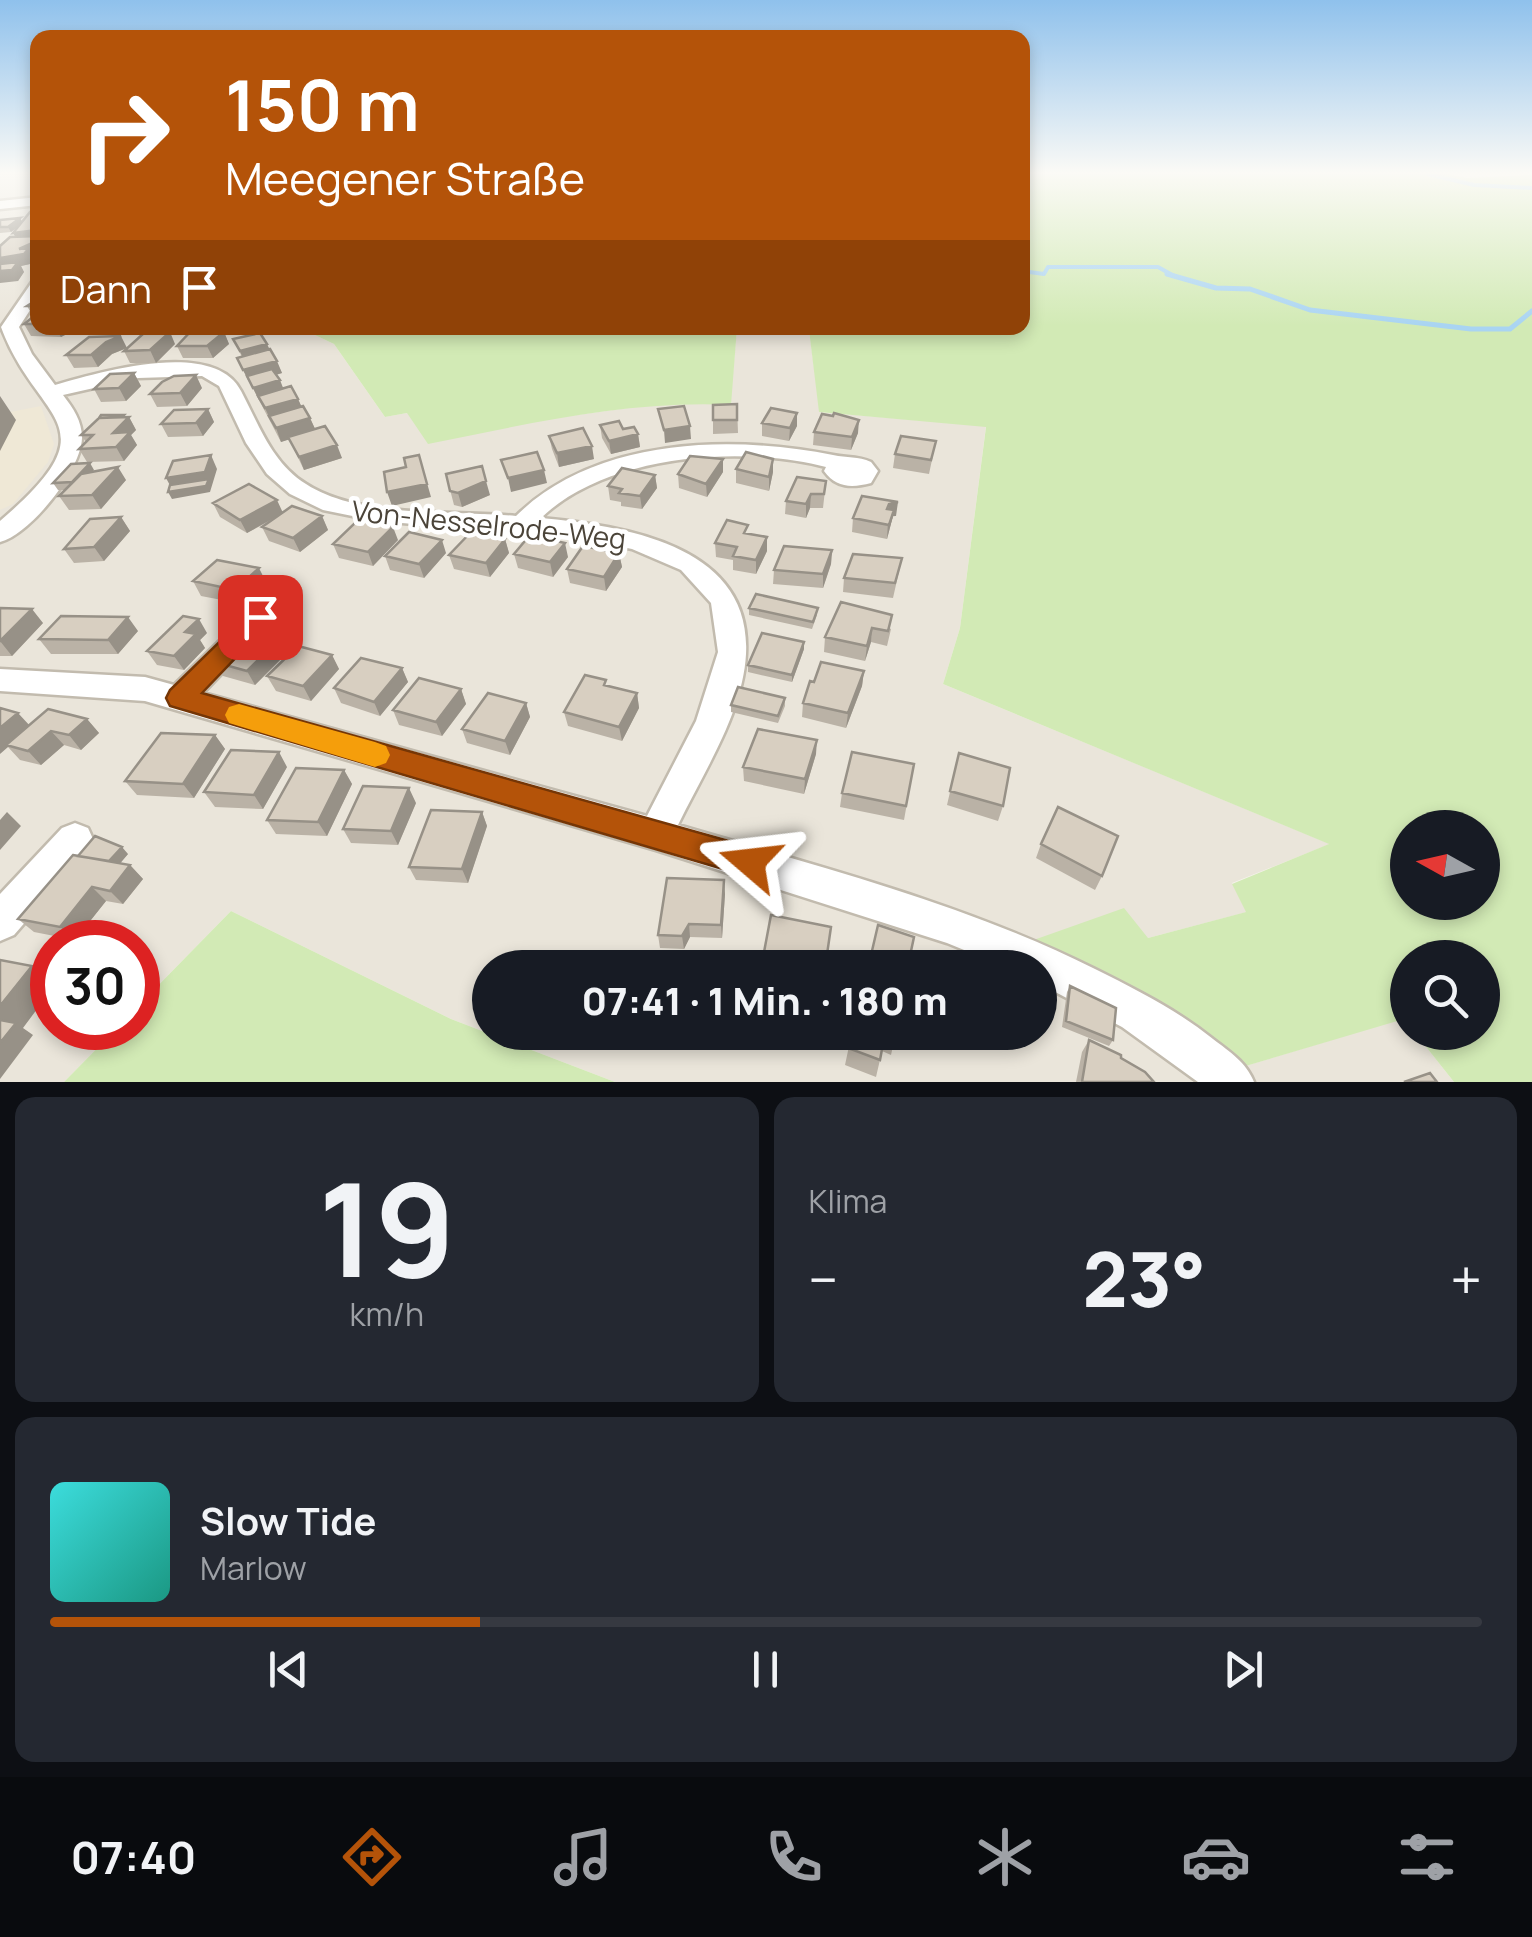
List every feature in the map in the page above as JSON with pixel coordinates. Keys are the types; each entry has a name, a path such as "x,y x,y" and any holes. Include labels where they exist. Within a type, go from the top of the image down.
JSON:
{"street":[{"path":"0,534 48,486 70,450 70,426 51,392 19,353 10,327 30,297"},
{"name":"Von-Nesselrode-Weg","path":"51,392 112,376 206,372 226,382 262,455 292,489 365,513 616,535 665,548 710,578 726,605 732,626 732,653 726,677 656,834"},
{"path":"520,526 565,490 647,462 752,450 811,456 839,464"},
{"path":"180,698 287,590"},
{"path":"0,680 97,684 145,689 180,698 656,834 947,924 1011,948 1137,1012 1178,1038 1232,1082"},
{"path":"0,922 75,839"}],"shaded area":[{"path":"0,224 30,224 30,335 315,335 334,344 385,417 407,413 562,417 671,402 730,405 736,335 810,335 820,412 986,426 960,628 943,684 1330,844 1232,883 1247,912 1148,938 1222,1073 1390,1022 1390,1050 1429,1050 1454,1082 615,1082 532,1050 1057,1050 1057,950 472,950 472,1027 231,911 160,984 160,920 30,920 30,1050 95,1050 64,1082 0,1082"},
{"path":"41,406 54,444 48,462 13,504 0,510 0,414"}],"green space":[{"path":"1030,224 1532,224 1532,1082 1454,1082 1429,1050 1500,1050 1500,940 1390,940 1390,1023 1222,1073 1057,975 1057,950 1011,948 1124,908 1148,938 1246,912 1232,884 1329,844 943,684 960,628 986,427 819,412 810,335 1030,335"},
{"path":"315,335 736,335 731,405 616,410 428,444 407,413 385,417 334,344"},
{"path":"231,911 472,1027 472,1050 532,1050 615,1082 64,1082 95,1050 160,1050 160,984"}],"building":[{"path":"20,224 30,224 30,231 13,233"},
{"path":"30,236 30,244 19,249 29,248 24,254 0,258 0,246 10,237"},
{"path":"18,262 12,270 0,271 0,264"},
{"path":"142,335 167,335 150,350 124,351"},
{"path":"187,335 220,335 207,346 177,346"},
{"path":"261,335 267,344 240,351 233,339"},
{"path":"121,336 91,355 66,355 89,337"},
{"path":"270,349 277,361 243,370 237,358"},
{"path":"272,369 280,380 253,388 247,376"},
{"path":"134,373 119,388 94,389 110,374"},
{"path":"196,375 180,393 150,394 174,376"},
{"path":"291,386 298,399 265,408 258,396"},
{"path":"737,404 737,420 713,420 713,405"},
{"path":"303,406 310,418 276,428 269,416"},
{"path":"684,406 690,426 664,430 658,409"},
{"path":"771,408 797,413 790,428 762,423"},
{"path":"208,409 196,423 161,424 174,410"},
{"path":"822,414 859,420 852,437 814,432"},
{"path":"129,417 113,433 130,432 116,447 79,449 93,435 81,435 99,418"},
{"path":"619,421 623,429 634,427 638,434 609,441 600,425"},
{"path":"325,426 337,445 299,457 288,437"},
{"path":"583,428 592,446 557,453 549,436"},
{"path":"901,436 936,441 931,460 895,454"},
{"path":"537,452 544,470 508,478 501,460"},
{"path":"746,452 773,459 769,477 736,469"},
{"path":"211,455 205,472 166,478 173,461"},
{"path":"419,455 427,484 387,492 384,472 406,467 404,458"},
{"path":"690,456 723,459 706,484 678,474"},
{"path":"90,463 72,482 53,483 71,464"},
{"path":"482,466 486,481 458,493 450,491 446,474"},
{"path":"118,467 92,495 59,496 81,474"},
{"path":"622,468 655,475 640,496 619,493 622,489 608,486"},
{"path":"797,477 826,481 824,494 811,494 806,504 786,501"},
{"path":"209,479 206,486 168,492 170,485"},
{"path":"249,484 277,500 240,520 213,503"},
{"path":"862,496 898,502 889,504 887,509 894,510 889,525 853,518"},
{"path":"292,506 322,516 293,538 262,527"},
{"path":"121,517 94,547 64,549 90,519"},
{"path":"359,519 393,527 368,552 333,544"},
{"path":"727,520 748,525 744,533 767,537 756,560 733,556 737,547 715,543"},
{"path":"409,532 442,540 419,564 385,556"},
{"path":"471,532 505,539 486,563 449,555"},
{"path":"530,535 565,543 550,562 514,554"},
{"path":"583,546 619,553 604,577 567,569"},
{"path":"784,546 832,550 823,574 774,570"},
{"path":"853,554 902,558 895,583 844,578"},
{"path":"217,560 259,568 235,590 193,581"},
{"path":"756,594 818,608 813,622 749,608"},
{"path":"841,602 892,615 888,631 872,628 867,646 825,637"},
{"path":"0,608 32,609 0,641"},
{"path":"61,616 128,617 108,640 39,639"},
{"path":"183,616 199,619 185,632 196,634 174,656 147,651"},
{"path":"762,633 804,642 792,675 748,665"},
{"path":"244,634 276,642 247,671 214,662"},
{"path":"298,646 332,655 303,686 267,676"},
{"path":"361,658 402,668 374,702 334,688"},
{"path":"821,662 864,671 848,713 803,703"},
{"path":"585,675 606,680 604,685 637,693 619,727 564,712"},
{"path":"419,678 461,689 436,722 393,710"},
{"path":"738,687 785,698 778,716 731,705"},
{"path":"488,693 526,703 505,741 462,729"},
{"path":"0,708 18,713 0,728"},
{"path":"48,709 87,719 69,735 51,731 28,751 6,745"},
{"path":"758,729 817,740 805,779 743,767"},
{"path":"161,733 215,735 183,784 125,781"},
{"path":"231,750 279,752 254,795 204,792"},
{"path":"852,752 914,764 906,806 842,793"},
{"path":"959,753 1010,768 1003,806 950,791"},
{"path":"296,768 344,770 318,822 267,820"},
{"path":"363,786 409,788 391,831 343,829"},
{"path":"1058,807 1118,836 1102,876 1041,844"},
{"path":"431,810 482,812 462,869 409,867"},
{"path":"95,836 122,847 109,861 78,856"},
{"path":"73,855 130,865 110,891 92,887 66,920 18,919"},
{"path":"667,878 724,880 721,925 689,924 682,936 658,935"},
{"path":"771,915 831,927 828,950 764,950"},
{"path":"878,925 914,937 911,950 872,950"},
{"path":"0,960 30,966 30,968 0,1006"},
{"path":"1070,986 1116,1008 1113,1040 1066,1021"},
{"path":"0,1020 16,1023 0,1043"},
{"path":"1089,1040 1121,1055 1154,1082 1082,1082"},
{"path":"853,1050 882,1050 880,1060"},
{"path":"1430,1073 1437,1082 1404,1082"}],"waterway":[{"path":"1030,272 1044,274 1048,267 1158,267 1174,276"},
{"path":"1167,274 1174,276"},
{"path":"1174,276 1216,288 1250,289 1310,310 1471,329 1510,329 1532,311"}],"slow traffic":[{"path":"239,715 375,755"}],"route":[{"path":"260,617 180,698 750,862"}]}
